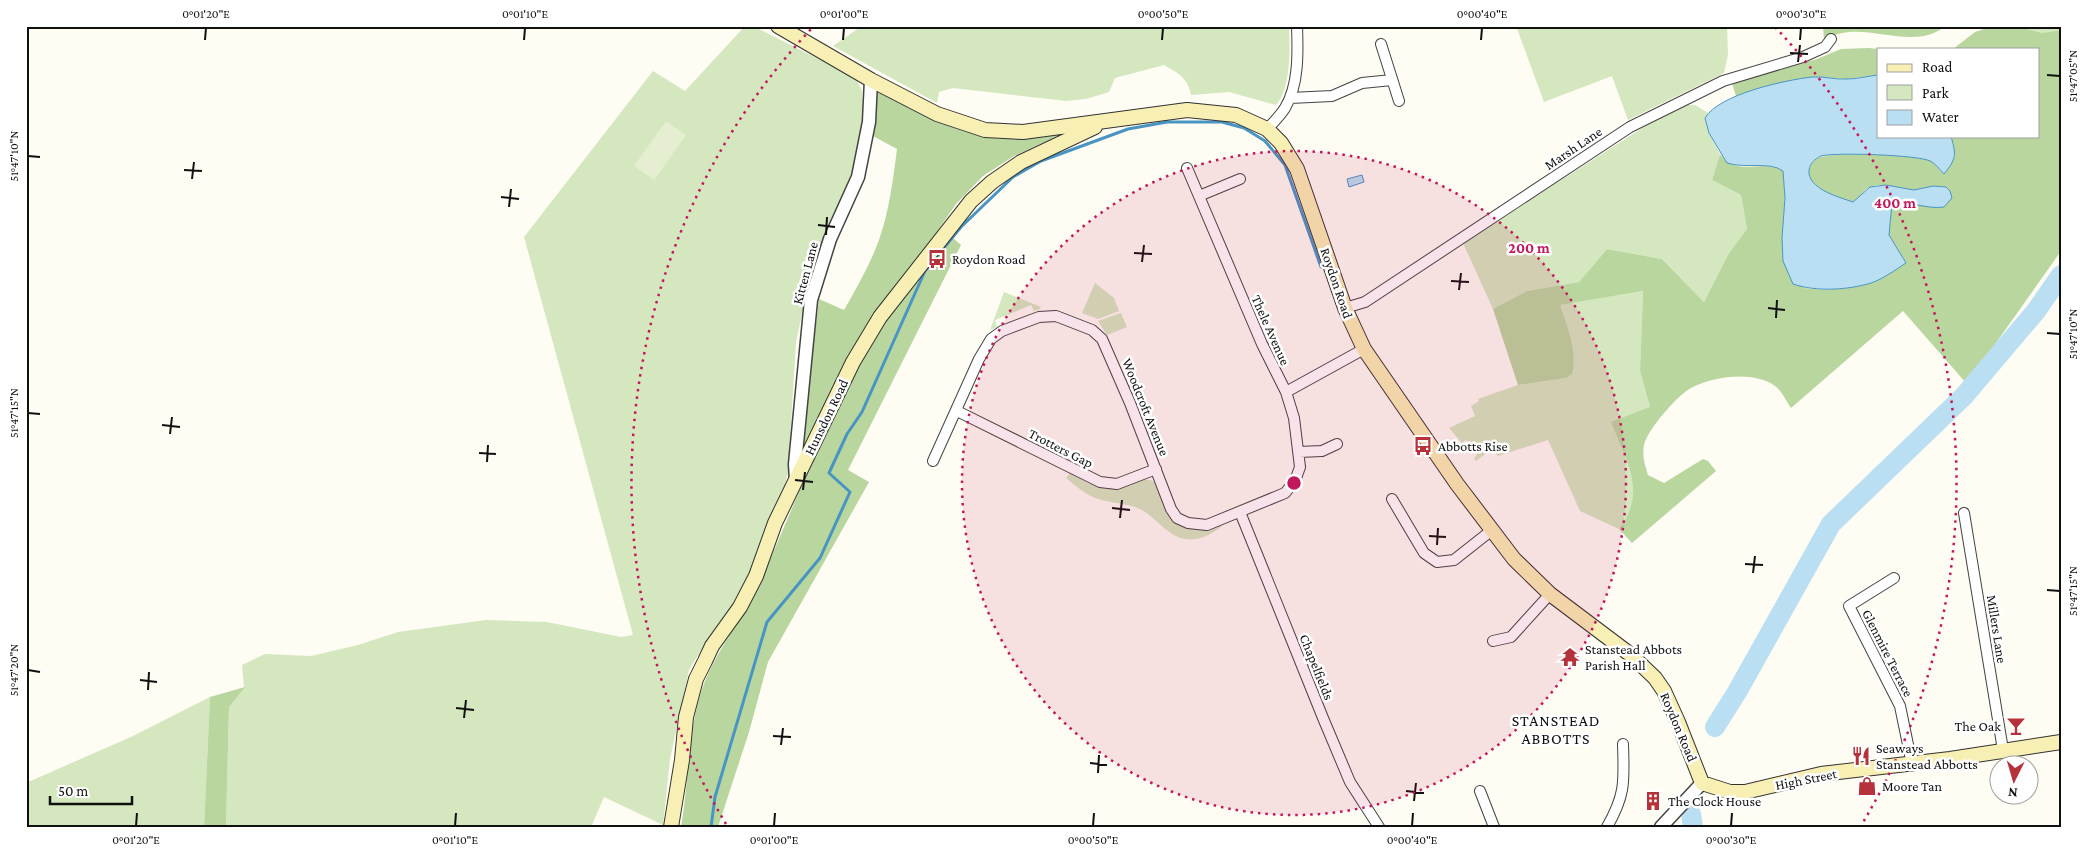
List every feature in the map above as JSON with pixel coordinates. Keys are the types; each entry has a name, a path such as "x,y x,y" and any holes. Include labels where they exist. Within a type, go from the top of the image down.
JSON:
{"main road":[{"name":"Roydon Road","path":"778,26 871,80 950,119 985,130 1010,133 1102,122 1171,110 1205,110 1236,115 1267,129 1281,143 1297,169 1345,308 1364,349 1514,559 1550,594 1631,655 1655,678 1678,722 1702,784"},
{"name":"Hunsdon Road","path":"670,827 682,760 686,717 696,679 712,646 740,607 756,576 775,523 853,362 880,317 971,201 992,182 1021,162 1091,130 1102,122"},
{"name":"High Street","path":"1702,784 1730,792 1745,792 1821,774 1912,764 2061,742"}],"street":[{"path":"1267,129 1282,113 1290,98 1296,63 1297,26"},
{"name":"Marsh Lane","path":"1345,308 1365,302 1630,127 1723,81 1803,57 1825,47 1831,39"},
{"path":"1381,44 1399,100"},
{"name":"Kitten Lane","path":"796,480 795,464 811,300 830,239 858,177 870,122 871,80"},
{"path":"1290,98 1332,96 1362,83 1392,80"},
{"name":"Thele Avenue","path":"1187,168 1262,344 1286,392"},
{"path":"1199,196 1240,179"},
{"name":"Woodcroft Avenue","path":"933,461 958,411 979,359 991,339 1002,332 1039,317 1050,315 1069,319 1092,330 1106,345 1171,509 1182,520 1194,525 1207,525 1279,497 1290,488 1299,471 1299,452 1294,418 1286,392"},
{"path":"1286,392 1364,349"},
{"name":"Trotters Gap","path":"958,411 1100,482 1117,484 1156,469"},
{"path":"1299,452 1322,451 1337,444"},
{"path":"1392,499 1424,553 1437,562 1454,560 1492,530"},
{"name":"Chapelfields","path":"1240,512 1322,718 1350,782 1379,827"},
{"name":"Millers Lane","path":"1964,513 2003,750"},
{"name":"Glenmire Terrace","path":"1894,578 1849,606 1900,706 1912,764"},
{"path":"1493,641 1511,638 1550,594"},
{"path":"1607,827 1620,805 1624,790 1623,744"},
{"path":"1661,827 1702,784"},
{"path":"1480,791 1494,827"}],"green space":[{"path":"745,26 753,26 856,78 862,91 864,119 859,154 849,186 807,291 796,342 788,473 783,493 743,592 703,647 689,670 670,759 663,825 604,797 591,827 226,827 229,707 244,687 242,665 265,654 311,656 358,645 398,632 486,620 547,622 621,637 633,635 524,237 653,71 685,91"},
{"path":"862,26 1289,26 1290,45 1287,79 1281,98 1276,105 1229,92 1191,95 1185,80 1164,65 1115,78 1109,92 1086,99 1066,101 953,88 939,92 937,103 833,46"},
{"path":"1516,26 1727,26 1728,55 1724,73 1628,120 1612,76 1544,102"},
{"path":"1823,26 1945,26 1934,33 1922,36 1909,37 1854,32 1840,34 1824,40"},
{"path":"1993,26 2017,26 2042,33 2061,30 2061,251 1967,384 1903,311 1791,408 1782,393 1775,386 1756,378 1734,377 1712,380 1687,391 1664,413 1646,438 1643,453 1648,475 1664,483 1703,459 1708,461 1716,471 1632,543 1619,529 1628,515 1632,502 1631,476 1628,463 1611,422 1650,407 1640,371 1643,291 1560,305 1573,348 1572,374 1566,378 1518,385 1493,309 1527,291 1579,282 1607,249 1662,259 1704,302 1729,253 1747,229 1741,195 1712,180 1720,154 1727,161 1735,165 1743,167 1775,167 1783,171 1785,198 1782,238 1804,288 1846,288 1871,283 1884,277 1906,263 1889,235 1892,203 1903,202 1914,206 1950,191 1940,186 1921,190 1908,190 1877,185 1867,188 1853,202 1832,195 1818,187 1810,177 1810,165 1817,159 1829,155 1910,156 1930,160 1944,174 1955,156 1951,138 2040,138 2040,48 1954,48 1975,32"},
{"path":"2017,26 2061,26 2061,30 2042,33"},
{"path":"1841,49 1877,49 1877,75 1847,79 1815,77 1793,80 1736,96 1732,83 1817,59"},
{"path":"874,88 922,114 973,134 1016,139 1066,132 1014,156 983,176 956,204 920,256 803,456 800,455 819,299 844,310 863,276 875,249 890,196 897,149 873,136"},
{"path":"1686,105 1695,105 1708,113 1705,118 1709,133 1720,154 1712,180 1741,195 1747,229 1729,253 1704,302 1662,259 1607,249 1579,282 1527,291 1493,309 1463,243 1647,125"},
{"path":"666,121 686,135 654,180 634,166"},
{"path":"953,238 961,245 848,470 869,482 768,662 749,732 718,827 681,827 690,744 696,712 705,681 753,597 833,415 866,351 900,298"},
{"path":"1095,283 1114,298 1119,311 1098,319 1082,313"},
{"path":"1643,291 1640,371 1650,407 1632,474 1635,491 1633,505 1628,518 1619,529 1580,511 1548,440 1498,456 1494,451 1490,454 1488,452 1476,461 1474,458 1478,453 1466,440 1462,443 1449,428 1475,416 1471,406 1479,401 1478,399 1518,385 1566,378 1572,374 1571,342 1559,305"},
{"path":"1004,292 1041,307 1034,311 1031,305 995,320 997,327 990,330"},
{"path":"1121,313 1127,327 1107,335 1098,321"},
{"path":"1070,473 1093,485 1109,489 1115,489 1140,480 1152,481 1157,484 1187,528 1202,530 1221,524 1221,527 1209,535 1199,538 1185,539 1179,537 1140,509 1100,500 1090,495 1066,478"},
{"path":"245,687 229,707 226,827 204,827 210,697"},
{"path":"210,697 204,827 26,827 26,783 133,736"}],"water":[{"path":"1877,75 1877,138 1951,138 1954,152 1953,160 1944,174 1932,162 1910,157 1842,154 1821,156 1810,165 1810,177 1813,182 1832,195 1853,202 1870,187 1886,185 1914,190 1933,186 1946,187 1950,191 1952,198 1944,207 1937,208 1902,202 1892,203 1889,235 1906,263 1884,277 1871,283 1842,289 1802,287 1793,284 1783,261 1782,238 1785,198 1783,171 1771,166 1734,165 1727,163 1709,133 1705,118 1713,109 1724,102 1738,95 1770,85 1812,77 1855,79"},
{"path":"1362,175 1364,182 1349,187 1347,179"}],"waterway":[{"path":"711,827 715,797 767,622 820,558 850,492 829,473 847,434 862,412 925,271 961,227 1013,177 1041,161 1128,129 1167,122 1222,122 1244,128 1265,141 1285,165 1321,267"},
{"path":"1715,727 1737,692 1831,524 1964,396 2036,311 2061,275"},
{"path":"1691,814 1693,827"}],"place":[{"name":"Roydon Road","path":"937,259"},
{"name":"Abbotts Rise","path":"1423,446"},
{"name":"Stanstead Abbots Parish Hall","path":"1570,657"},
{"name":"The Oak","path":"2016,726"},
{"name":"Seaways Stanstead Abbotts","path":"1861,756"},
{"name":"Moore Tan","path":"1867,786"},
{"name":"The Clock House","path":"1653,801"}],"district":[{"name":"STANSTEAD ABBOTTS","path":"1556,729"}]}
